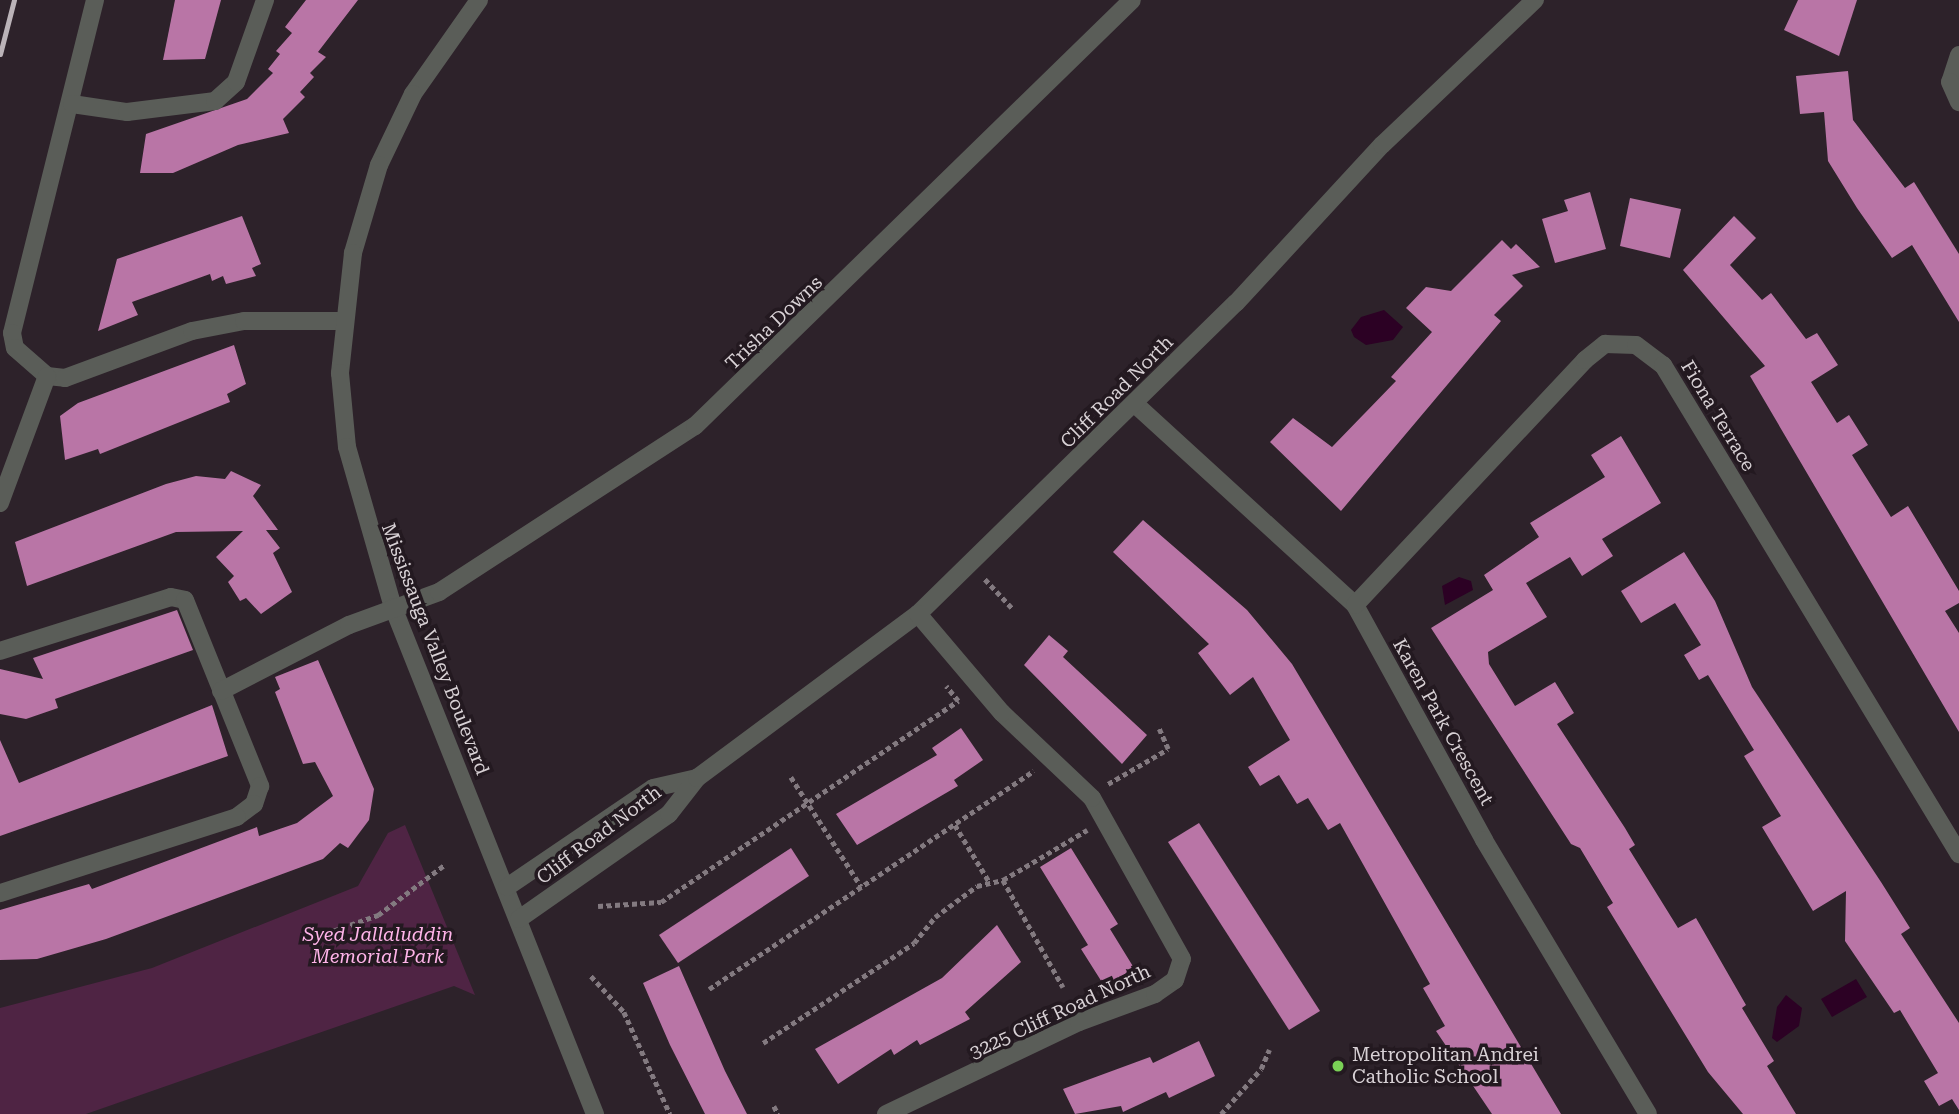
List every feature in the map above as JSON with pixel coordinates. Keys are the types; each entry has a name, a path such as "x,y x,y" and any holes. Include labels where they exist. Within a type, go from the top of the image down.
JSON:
{"street":[{"path":"94,0 72,104 12,333 15,348 47,376 65,377 192,331 244,321 343,321"},
{"path":"72,104 127,112 215,101 236,82 265,0"},
{"name":"Mississauga Valley Boulevard","path":"479,0 413,94 379,165 353,253 343,321 346,447 393,607 507,887 595,1114"},
{"name":"Trisha Downs","path":"222,691 393,607 439,592 695,426 1132,0"},
{"name":"Cliff Road North","path":"519,919 669,814 697,779 919,614 1135,404 1381,145 1535,0"},
{"path":"1959,55 1950,82 1959,102"},
{"name":"Fiona Terrace","path":"1355,605 1585,360 1605,344 1646,349 1664,365 1959,854"},
{"path":"0,503 47,376"},
{"name":"Karen Park Crescent","path":"1135,404 1355,605 1485,840 1648,1114"},
{"path":"0,652 172,597 185,600 260,786 254,804 237,817 0,893"},
{"name":"3225 Cliff Road North","path":"886,1114 1079,1022 1154,993 1175,980 1182,959 1092,798 1002,713 919,614"},
{"name":"Cliff Road North","path":"507,887 653,788 697,779"}],"path":[{"path":"972,565 1013,609"},
{"path":"598,906 661,902 958,701 943,682"},
{"path":"1105,787 1168,749 1159,729"},
{"path":"709,989 1038,768 1045,775"},
{"path":"791,776 861,886"},
{"path":"954,825 990,883"},
{"path":"763,1042 914,943 935,916 990,883 1003,880 1090,828"},
{"path":"318,936 378,915 444,865"},
{"path":"1003,880 1063,988"},
{"path":"591,976 624,1012 670,1114"},
{"path":"1221,1114 1261,1069 1269,1050"},
{"path":"774,1106 778,1114"}],"green space":[{"name":"Syed Jallaluddin Memorial Park","path":"405,825 475,995 454,986 86,1114 0,1114 0,1008 152,968 358,886 388,833"}],"shaded area":[{"path":"1384,310 1403,327 1393,340 1366,345 1354,337 1351,330 1361,317"},
{"path":"1459,577 1471,581 1473,590 1445,605 1442,586"},
{"path":"1856,979 1867,997 1832,1017 1821,999"},
{"path":"1786,995 1802,1008 1799,1026 1777,1042 1772,1038 1777,1007"}],"building":[{"path":"175,0 221,0 205,59 163,60"},
{"path":"306,0 358,0 318,52 326,57 310,73 314,77 300,92 305,97 283,119 289,133 238,145 173,173 140,173 146,134 247,99 273,73 268,69 280,54 276,51 292,33 285,27"},
{"path":"1798,0 1857,0 1839,56 1784,30"},
{"path":"1848,71 1853,120 1905,188 1914,182 1959,254 1959,322 1912,245 1892,258 1857,208 1828,161 1824,112 1800,114 1796,76"},
{"path":"1590,192 1606,249 1555,263 1542,219 1568,211 1564,200"},
{"path":"1630,198 1681,209 1670,258 1620,246"},
{"path":"242,216 261,264 252,268 256,276 226,284 223,276 212,281 210,274 132,302 138,315 98,331 117,259"},
{"path":"1734,216 1756,238 1730,265 1762,300 1771,293 1806,339 1817,333 1838,365 1811,382 1837,423 1849,415 1868,445 1852,455 1891,517 1908,506 1959,591 1959,603 1945,611 1959,633 1959,732 1750,376 1765,366 1683,270"},
{"path":"1502,240 1511,249 1516,244 1540,267 1512,275 1523,286 1494,315 1501,321 1341,511 1270,442 1293,418 1332,447 1396,381 1391,377 1432,332 1406,308 1426,287 1451,291"},
{"path":"234,345 246,384 227,394 230,402 100,454 98,449 65,460 60,416 78,403"},
{"path":"1621,436 1661,503 1602,539 1613,556 1582,576 1570,557 1526,583 1547,617 1488,652 1489,664 1515,706 1555,682 1574,713 1557,724 1625,828 1635,845 1629,849 1678,928 1696,918 1746,1005 1742,1008 1774,1061 1767,1066 1796,1114 1743,1114 1708,1072 1607,907 1613,903 1580,848 1571,844 1431,628 1493,590 1484,575 1539,537 1530,523 1605,477 1591,455"},
{"path":"231,471 261,485 253,496 278,530 266,530 280,548 273,553 292,592 261,614 246,598 240,601 228,582 234,576 216,557 243,531 176,532 27,586 15,542 166,484 196,476 225,479"},
{"path":"1143,520 1247,610 1292,664 1561,1114 1492,1114 1436,1031 1445,1026 1423,988 1430,984 1340,823 1328,830 1308,798 1297,804 1279,775 1260,786 1248,767 1290,740 1253,677 1230,695 1198,653 1209,644 1113,552"},
{"path":"1684,552 1715,601 1752,687 1910,928 1901,934 1959,1023 1959,1110 1952,1099 1939,1106 1924,1081 1938,1073 1900,1010 1894,1013 1845,941 1846,891 1813,911 1762,827 1781,816 1744,756 1754,750 1708,675 1699,680 1684,655 1701,645 1675,603 1641,623 1621,591"},
{"path":"177,610 193,650 55,699 58,708 26,719 0,714 0,669 43,679 33,658"},
{"path":"1049,635 1068,651 1063,657 1147,735 1122,764 1024,665"},
{"path":"318,660 374,789 369,820 348,848 340,843 323,859 106,939 37,959 0,960 0,910 89,884 92,889 257,827 259,836 297,823 333,796 315,762 303,764 275,692 280,689 275,677"},
{"path":"212,705 228,756 0,836 0,740 19,783"},
{"path":"961,728 983,760 954,780 958,786 857,845 836,814 937,755 932,748"},
{"path":"1199,823 1320,1011 1289,1030 1168,842"},
{"path":"791,848 809,876 678,963 659,935"},
{"path":"1071,848 1118,924 1110,929 1134,968 1105,987 1081,949 1088,945 1040,867"},
{"path":"997,925 1021,962 965,1012 970,1019 920,1045 917,1040 894,1055 891,1049 838,1084 815,1049 942,978"},
{"path":"679,966 747,1114 705,1114 670,1045 643,983"},
{"path":"1199,1041 1215,1076 1169,1098 1166,1092 1123,1112 1121,1106 1075,1114 1063,1089 1150,1057 1153,1063"}],"railway":[{"path":"0,54 14,0"}],"place":[{"name":"Metropolitan Andrei Catholic School","path":"1338,1066"}]}
